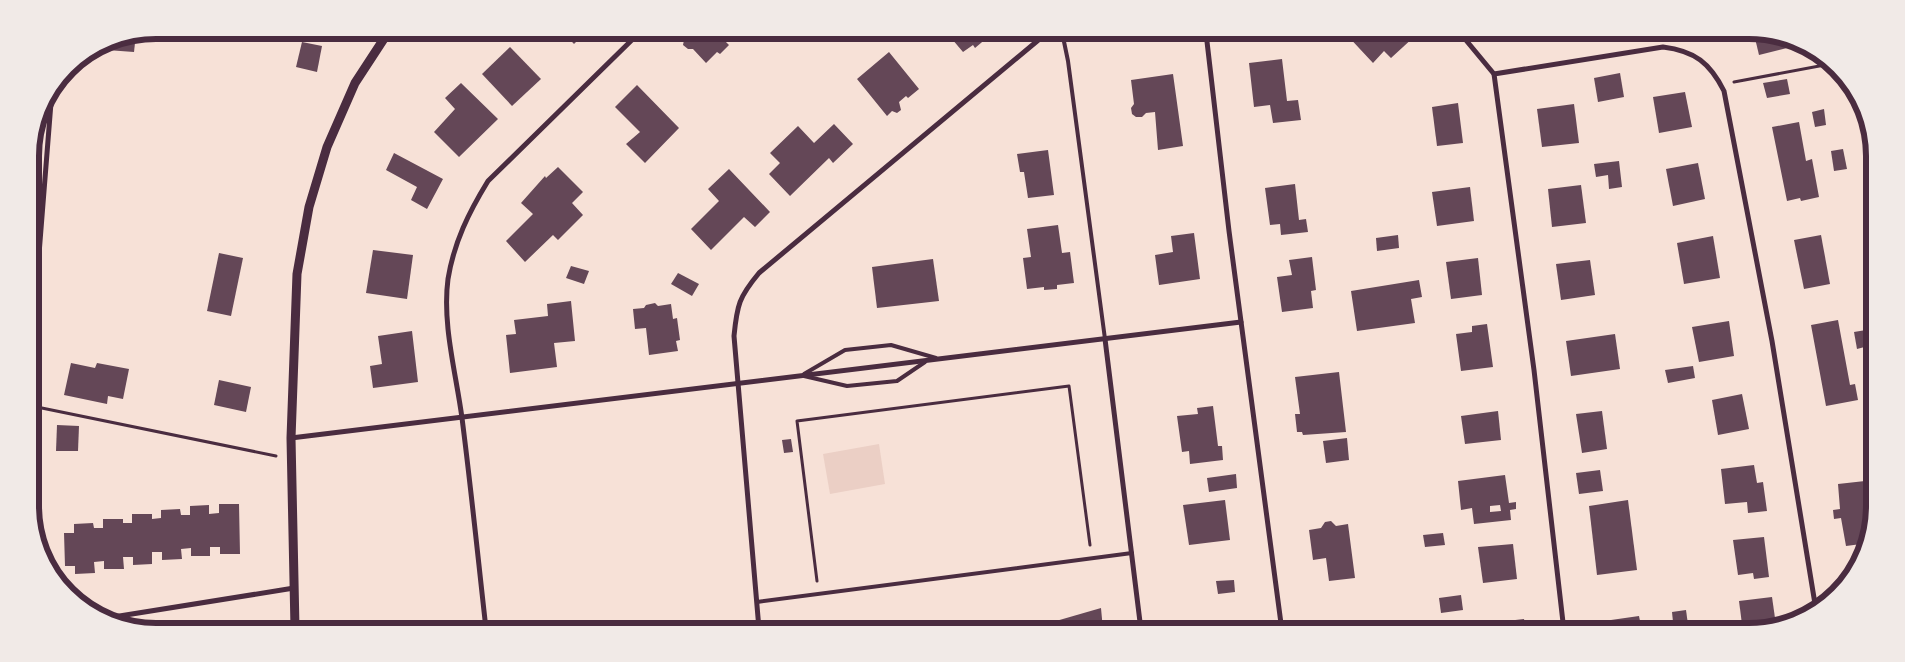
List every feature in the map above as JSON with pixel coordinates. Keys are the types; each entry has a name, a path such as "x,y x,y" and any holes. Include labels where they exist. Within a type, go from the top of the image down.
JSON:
{"street":[{"path":"295,623 291,438 297,274 309,207 327,147 355,83 384,39"},
{"path":"485,623 462,417 448,320 448,280 457,242 470,209 488,181 633,39"},
{"path":"759,623 734,336 736,312 745,291 760,273 1040,39"},
{"path":"1207,39 1241,322 1281,623"},
{"path":"1464,39 1494,74 1534,370 1563,623"},
{"path":"1494,74 1663,47 1686,52 1704,61 1716,75 1724,91 1728,107 1772,341 1815,603"},
{"path":"39,254 51,104"},
{"path":"291,438 1241,322"},
{"path":"1105,339 1141,623"},
{"path":"118,616 295,588"}],"lane":[{"path":"1063,39 1105,339"},
{"path":"802,376 845,350 891,345 938,359"},
{"path":"802,376 846,386 897,380 927,360"},
{"path":"757,602 1132,553"}],"path":[{"path":"1721,85 1823,65"},
{"path":"819,594 797,421 1070,386 1092,559"},
{"path":"39,407 280,456"}],"shaded area":[{"path":"1855,107 1864,133 1866,164"},
{"path":"879,444 885,484 830,494 823,454"}],"building":[{"path":"569,39 579,39 574,44"},
{"path":"723,39 729,45 720,54 717,52 706,63 693,49 688,49 683,45 684,40"},
{"path":"952,39 986,39 975,48 973,45 963,52"},
{"path":"1351,39 1412,39 1391,58 1384,51 1373,63"},
{"path":"1755,39 1791,47 1759,55"},
{"path":"135,41 134,52 106,50"},
{"path":"302,42 322,46 317,72 296,67"},
{"path":"510,47 541,79 512,106 482,74"},
{"path":"889,52 919,89 908,98 906,96 899,102 901,110 897,113 892,111 887,116 857,79"},
{"path":"1282,59 1287,101 1298,100 1301,120 1273,123 1270,105 1254,107 1249,63"},
{"path":"1620,73 1624,97 1598,102 1594,78"},
{"path":"1173,74 1183,146 1158,150 1155,112 1146,113 1142,117 1136,117 1132,114 1131,108 1134,104 1131,80"},
{"path":"1787,79 1790,94 1767,98 1763,83"},
{"path":"461,83 498,119 459,157 434,132 455,109 445,98"},
{"path":"637,85 679,128 645,163 626,144 640,132 615,107"},
{"path":"1685,92 1692,127 1659,133 1653,97"},
{"path":"1458,103 1463,143 1437,146 1432,107"},
{"path":"1574,104 1579,143 1542,147 1537,109"},
{"path":"1824,109 1826,125 1815,127 1812,112"},
{"path":"1799,122 1806,161 1812,159 1819,197 1801,201 1800,198 1787,201 1772,127"},
{"path":"834,124 853,144 833,163 829,158 790,196 769,174 780,163 770,153 798,126 814,143"},
{"path":"1843,149 1847,169 1834,171 1831,151"},
{"path":"1048,150 1054,195 1028,198 1024,172 1020,172 1017,154"},
{"path":"394,153 443,179 427,209 411,200 417,187 386,170"},
{"path":"1619,161 1622,187 1609,189 1608,175 1596,177 1594,164"},
{"path":"1698,163 1705,199 1673,206 1666,169"},
{"path":"558,167 583,192 572,203 583,215 558,240 553,235 525,262 506,241 533,214 521,203 545,176 546,178"},
{"path":"729,169 770,212 755,227 744,217 711,250 691,229 719,201 708,189"},
{"path":"1295,184 1299,220 1306,219 1308,232 1281,235 1280,224 1270,225 1265,188"},
{"path":"1581,185 1586,223 1552,227 1548,189"},
{"path":"1470,187 1474,221 1437,226 1432,192"},
{"path":"1058,225 1062,253 1070,252 1074,283 1057,285 1057,289 1044,290 1044,287 1027,289 1023,258 1031,257 1027,229"},
{"path":"1194,233 1200,279 1159,285 1155,255 1173,252 1171,236"},
{"path":"1398,235 1399,248 1377,251 1376,238"},
{"path":"1821,235 1830,284 1804,289 1794,240"},
{"path":"1713,236 1720,278 1684,284 1677,243"},
{"path":"373,250 413,255 407,299 366,293"},
{"path":"219,253 243,258 231,316 207,311"},
{"path":"1312,257 1316,290 1311,291 1313,308 1282,312 1277,277 1292,275 1289,260"},
{"path":"1478,258 1482,295 1451,299 1446,262"},
{"path":"933,259 939,301 877,308 872,267"},
{"path":"1590,260 1595,295 1561,300 1556,264"},
{"path":"571,266 589,271 584,284 566,278"},
{"path":"678,273 699,284 692,296 671,284"},
{"path":"1419,280 1422,297 1411,299 1415,323 1357,331 1351,291"},
{"path":"571,301 575,341 554,343 557,367 510,373 506,335 516,334 514,320 548,316 547,304"},
{"path":"655,303 658,306 671,304 673,319 677,318 680,340 676,341 678,351 649,355 646,328 635,329 633,309 644,308 646,305"},
{"path":"1838,320 1850,385 1855,384 1858,400 1826,406 1811,325"},
{"path":"1729,321 1734,356 1699,362 1692,327"},
{"path":"1487,324 1493,367 1461,371 1456,334 1472,332 1472,326"},
{"path":"1866,330 1866,347 1857,349 1854,332"},
{"path":"412,331 418,382 373,388 370,366 382,364 378,336"},
{"path":"1615,334 1620,369 1571,376 1566,341"},
{"path":"71,363 95,368 97,363 129,369 123,399 108,396 107,404 64,395"},
{"path":"1693,366 1695,378 1668,383 1665,370"},
{"path":"1339,372 1346,432 1303,435 1302,432 1297,432 1295,414 1300,414 1295,377"},
{"path":"219,380 251,387 246,412 214,405"},
{"path":"1742,394 1749,429 1718,435 1712,400"},
{"path":"1213,406 1218,446 1222,446 1223,460 1190,464 1189,451 1182,452 1177,416 1198,414 1197,408"},
{"path":"1498,411 1501,440 1465,444 1461,416"},
{"path":"1602,411 1607,449 1582,453 1576,414"},
{"path":"57,425 79,426 78,451 56,451"},
{"path":"1347,438 1349,460 1326,463 1323,441"},
{"path":"791,439 793,452 784,453 782,440"},
{"path":"1754,465 1757,483 1763,482 1767,511 1748,513 1747,502 1725,504 1721,469"},
{"path":"1600,470 1603,491 1579,494 1576,473"},
{"path":"1236,474 1237,488 1209,492 1207,478"},
{"path":"1505,475 1509,503 1516,502 1516,509 1510,510 1511,520 1474,524 1472,508 1461,510 1458,481","holes":["1500,505 1501,511 1490,512 1490,506"]},
{"path":"1865,481 1865,522 1859,544 1846,546 1841,518 1834,519 1833,510 1840,509 1838,484"},
{"path":"1225,500 1230,540 1189,545 1183,505"},
{"path":"1628,500 1637,570 1597,575 1589,506"},
{"path":"219,504 239,504 240,554 220,554 220,547 210,547 210,556 191,556 191,548 181,549 182,559 162,560 162,552 152,552 152,564 133,565 133,557 123,557 124,569 104,569 104,561 94,562 95,573 75,574 75,566 65,566 64,533 74,533 74,524 93,523 94,528 103,528 103,519 123,519 123,523 132,523 132,514 152,514 152,519 161,518 161,510 180,509 181,515 190,515 190,506 209,505 209,514 219,513"},
{"path":"1331,521 1336,526 1348,524 1355,578 1329,581 1326,558 1313,560 1309,530 1321,528 1325,522"},
{"path":"1443,533 1445,545 1425,547 1423,535"},
{"path":"1764,537 1769,577 1754,579 1753,573 1738,575 1733,540"},
{"path":"1513,544 1517,579 1483,583 1478,547"},
{"path":"1234,580 1235,592 1218,594 1216,581"},
{"path":"1461,595 1463,610 1441,613 1439,598"},
{"path":"1772,597 1775,620 1742,623 1739,601"},
{"path":"1101,608 1102,623 1056,623 1056,621"},
{"path":"1686,610 1688,623 1673,623 1672,612"},
{"path":"1639,616 1640,623 1604,623 1604,621"},
{"path":"1524,619 1525,623 1489,623"},
{"path":"1049,621 1050,623 1032,623"}]}
